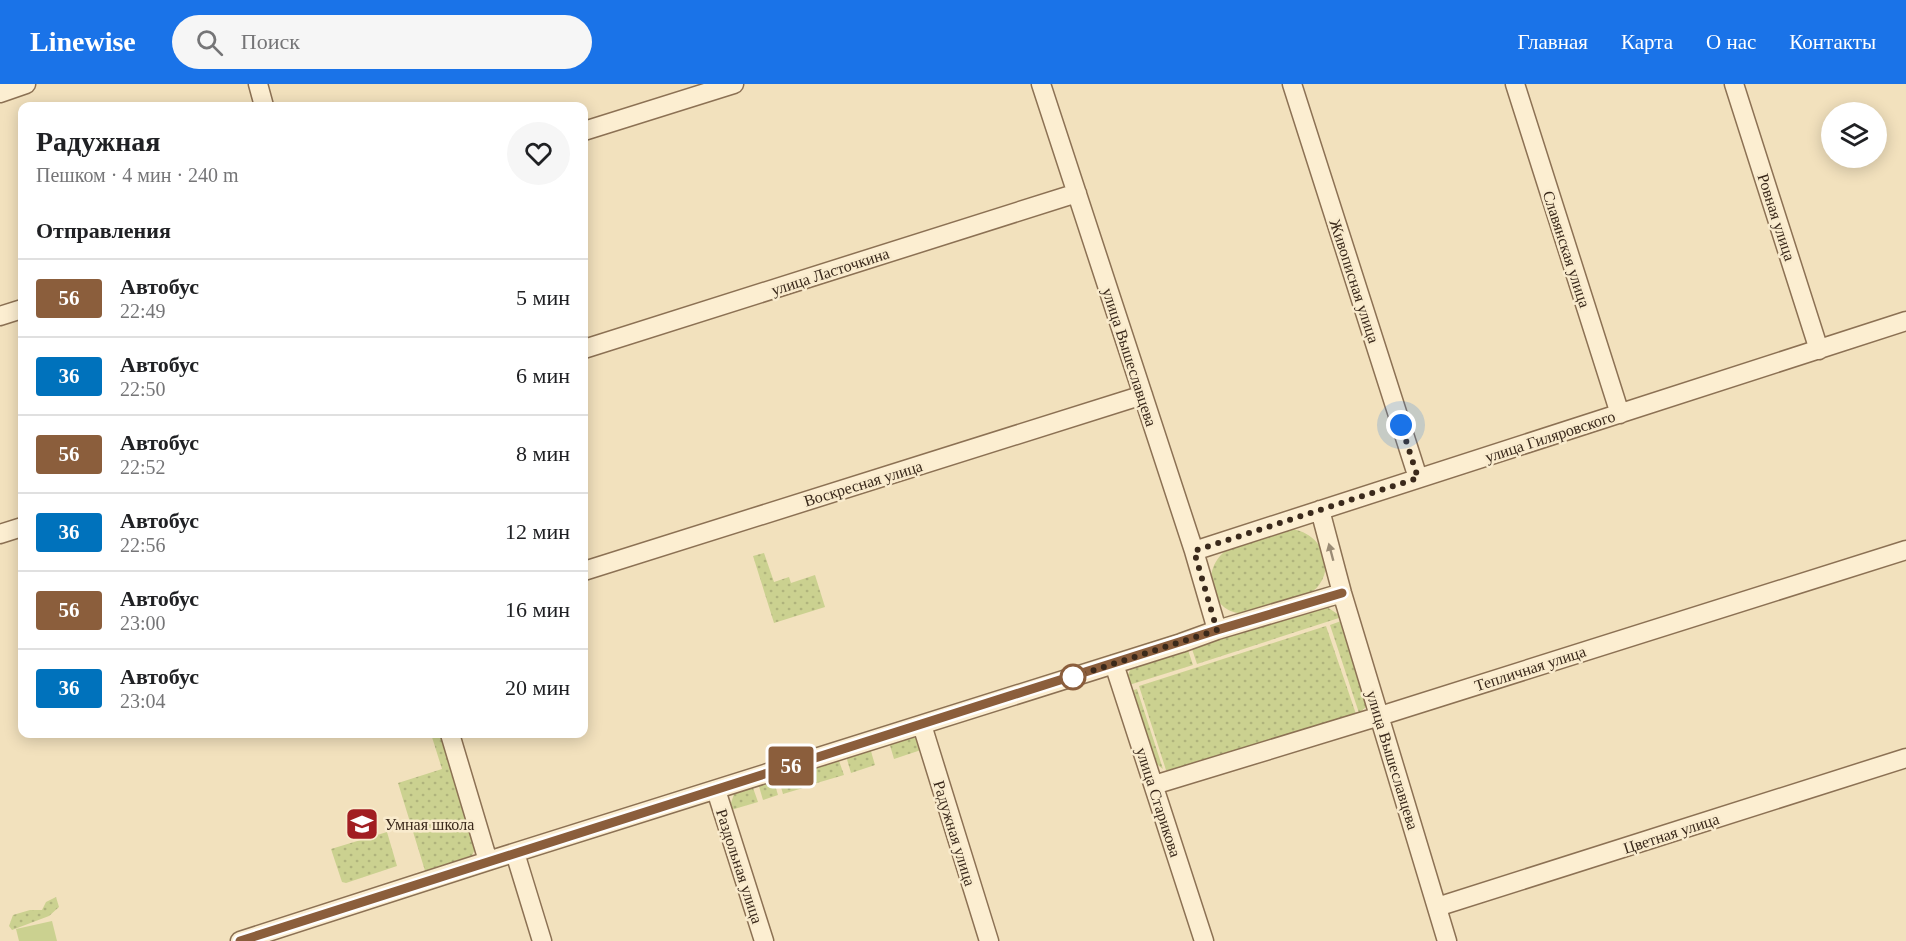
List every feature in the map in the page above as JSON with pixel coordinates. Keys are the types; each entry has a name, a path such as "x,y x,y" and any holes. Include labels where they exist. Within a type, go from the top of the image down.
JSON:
{"street":[{"path":"0,93 26,84"},
{"path":"258,84 263,102"},
{"path":"588,130 734,84"},
{"name":"улица Вышеславцева","path":"1041,84 1194,551 1217,630"},
{"name":"Живописная улица","path":"1292,84 1418,478"},
{"name":"Славянская улица","path":"1515,84 1620,414"},
{"name":"Ровная улица","path":"1734,84 1819,350"},
{"name":"улица Ласточкина","path":"588,348 1077,193"},
{"path":"0,316 18,310"},
{"name":"улица Гиляровского","path":"1194,551 1906,321"},
{"name":"Воскресная улица","path":"588,570 1143,395"},
{"name":"улица Вышеславцева","path":"1320,510 1342,593 1447,941"},
{"path":"0,534 18,528"},
{"name":"Тепличная улица","path":"1154,785 1906,550"},
{"path":"240,941 262,938 488,861 1217,630 1342,593"},
{"name":"улица Старикова","path":"1114,664 1204,941"},
{"name":"Радужная улица","path":"922,725 989,941"},
{"path":"451,738 488,861"},
{"name":"Цветная улица","path":"1437,908 1906,758"},
{"name":"Раздольная улица","path":"716,790 764,941"},
{"path":"515,853 542,941"}],"green space":[{"path":"1289,529 1308,535 1321,548 1326,566 1318,587 1305,596 1244,613 1231,611 1219,603 1213,590 1211,575 1220,556 1230,547"},
{"path":"764,553 774,582 789,577 791,583 815,575 825,607 774,623 753,556"},
{"path":"1324,605 1342,617 1197,664 1191,646"},
{"path":"1344,620 1368,701 1366,707 1359,713 1330,625"},
{"path":"1326,626 1356,714 1173,770 1166,770 1139,686"},
{"path":"1187,647 1193,665 1129,685 1127,677 1131,668"},
{"path":"1137,689 1163,769 1155,763 1131,691"},
{"path":"912,737 918,739 924,749 894,759 889,742"},
{"path":"432,738 444,738 475,849 470,860 426,874 398,783 442,769"},
{"path":"870,748 875,765 851,773 846,756"},
{"path":"838,758 844,775 810,785 805,768"},
{"path":"798,771 803,788 783,794 778,777"},
{"path":"773,779 778,795 763,800 758,783"},
{"path":"752,785 758,802 731,810 734,794"},
{"path":"387,832 397,866 346,883 342,882 331,849"},
{"path":"56,897 59,907 49,916 12,930 9,926 13,915 30,910 42,910 46,902"},
{"path":"52,921 57,941 19,941 16,929"}],"bus line":[{"name":"56","path":"240,941 1217,630 1342,593"}],"place":[{"name":"Умная школа","path":"362,824"}],"route":[{"path":"1073,677 1217,630 1194,551 1418,478 1401,425"}]}
